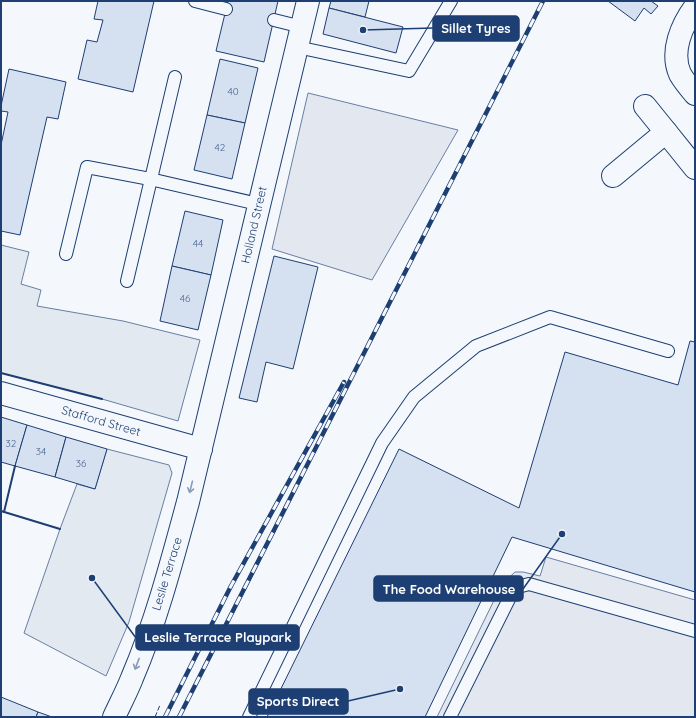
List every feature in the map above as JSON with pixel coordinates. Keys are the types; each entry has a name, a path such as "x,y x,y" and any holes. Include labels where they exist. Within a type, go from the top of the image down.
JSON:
{"street":[{"name":"Holland Street","path":"200,449 308,1"},
{"path":"695,7 682,29 676,55 679,73 695,94"},
{"path":"645,106 695,168"},
{"path":"613,176 666,132"},
{"name":"Stafford Street","path":"1,393 200,449"},
{"name":"Leslie Terrace","path":"114,717 133,678 161,597 175,552 200,449"}],"lane":[{"path":"195,1 226,10"},
{"path":"274,20 299,37 409,71 451,1"},
{"path":"127,281 175,77"},
{"path":"66,254 87,167 150,179 258,204"},
{"path":"249,717 382,443 414,397 476,346 550,317 668,351"},
{"path":"450,717 510,597 518,587 529,584 695,631"}],"shaded area":[{"path":"308,93 458,130 372,280 272,249"},
{"path":"1,245 29,252 21,284 41,290 37,306 123,321 200,340 178,421 102,399 1,373"},
{"path":"107,449 169,465 172,473 129,622 106,676 24,633 77,484 95,489"},
{"path":"546,557 695,600 695,717 437,717 502,584 515,572 523,572 540,576"}],"building":[{"path":"98,1 154,1 133,92 78,79 87,40 97,42 103,20 94,19"},
{"path":"228,1 278,1 264,62 216,51"},
{"path":"331,1 369,1 365,17 329,8"},
{"path":"608,1 651,1 658,6 651,14 644,8 635,21"},
{"path":"329,8 403,27 396,53 323,34"},
{"path":"220,59 258,68 245,123 207,115"},
{"path":"9,69 66,82 58,119 47,117 20,235 1,231 1,145 8,112 1,111 1,106"},
{"path":"207,115 245,123 232,179 194,170"},
{"path":"185,211 223,220 211,275 172,266"},
{"path":"274,256 318,267 293,369 266,362 257,402 239,398"},
{"path":"172,266 211,275 198,330 160,321"},
{"path":"690,341 695,342 695,592 512,537 425,717 267,717 399,449 519,508 565,352 678,385"},
{"path":"1,417 27,425 15,466 1,462"},
{"path":"27,425 66,437 55,477 15,466"},
{"path":"66,437 107,449 95,489 55,477"},
{"path":"1,697 38,712 36,717 1,717"},
{"path":"38,712 52,717 36,717"}],"railway":[{"path":"179,717 543,1"},
{"path":"165,717 231,586 344,382"}],"fence":[{"path":"155,717 160,705"}],"wall":[{"path":"1,373 102,399"},
{"path":"4,512 15,466"},
{"path":"1,511 60,529"}],"place":[{"name":"Sillet Tyres","path":"363,30"},
{"name":"The Food Warehouse","path":"562,534"},
{"name":"Leslie Terrace Playpark","path":"92,578"},
{"name":"Sports Direct","path":"400,689"}]}
